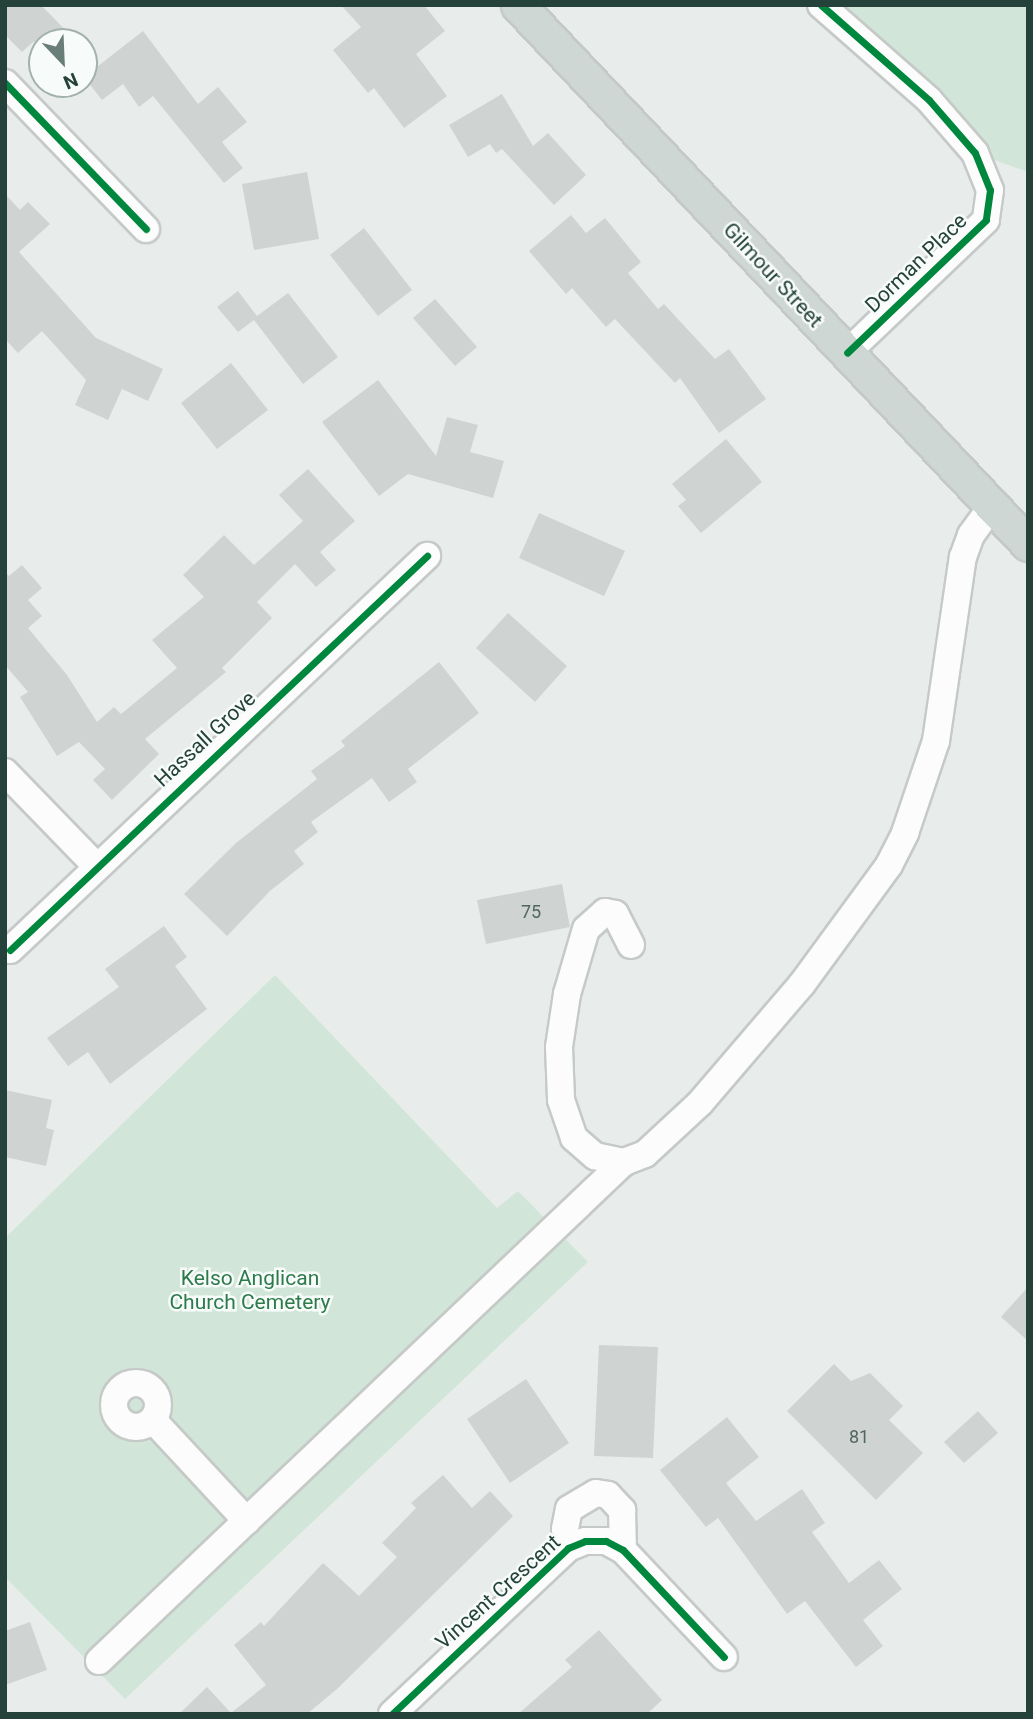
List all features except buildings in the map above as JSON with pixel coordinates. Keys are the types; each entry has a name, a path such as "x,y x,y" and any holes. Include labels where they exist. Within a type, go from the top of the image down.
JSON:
{"main road":[{"name":"Gilmour Street","path":"518,5 1028,544"}],"street":[{"name":"Dorman Place","path":"821,5 929,100 975,153 990,190 986,220 847,353"},
{"path":"5,83 146,229"},
{"path":"99,1661 624,1162 645,1154 700,1103 802,984 890,864 905,833 936,741 963,557 971,535 992,506"},
{"name":"Hassall Grove","path":"10,950 427,556"},
{"path":"5,772 96,866"},
{"path":"624,1162 595,1156 574,1138 558,1075 567,994 586,929 618,904 631,945"},
{"path":"153,1420 247,1521"},
{"name":"Vincent Crescent","path":"392,1714 568,1548 595,1539 623,1550 622,1510 608,1495 596,1493 569,1509 565,1530 568,1548"},
{"path":"623,1550 724,1657"}],"green space":[{"path":"821,5 1028,5 1028,172 975,153"},
{"name":"Kelso Anglican Church Cemetery","path":"275,975 497,1208 518,1191 588,1262 125,1699 5,1577 5,1238"}],"cycle path":[{"path":"821,5 929,100 975,153 990,190 986,220 847,353"},
{"path":"5,83 146,229"},
{"path":"10,950 427,556"},
{"path":"392,1714 568,1548 585,1541 606,1541 623,1550 724,1657"}]}
